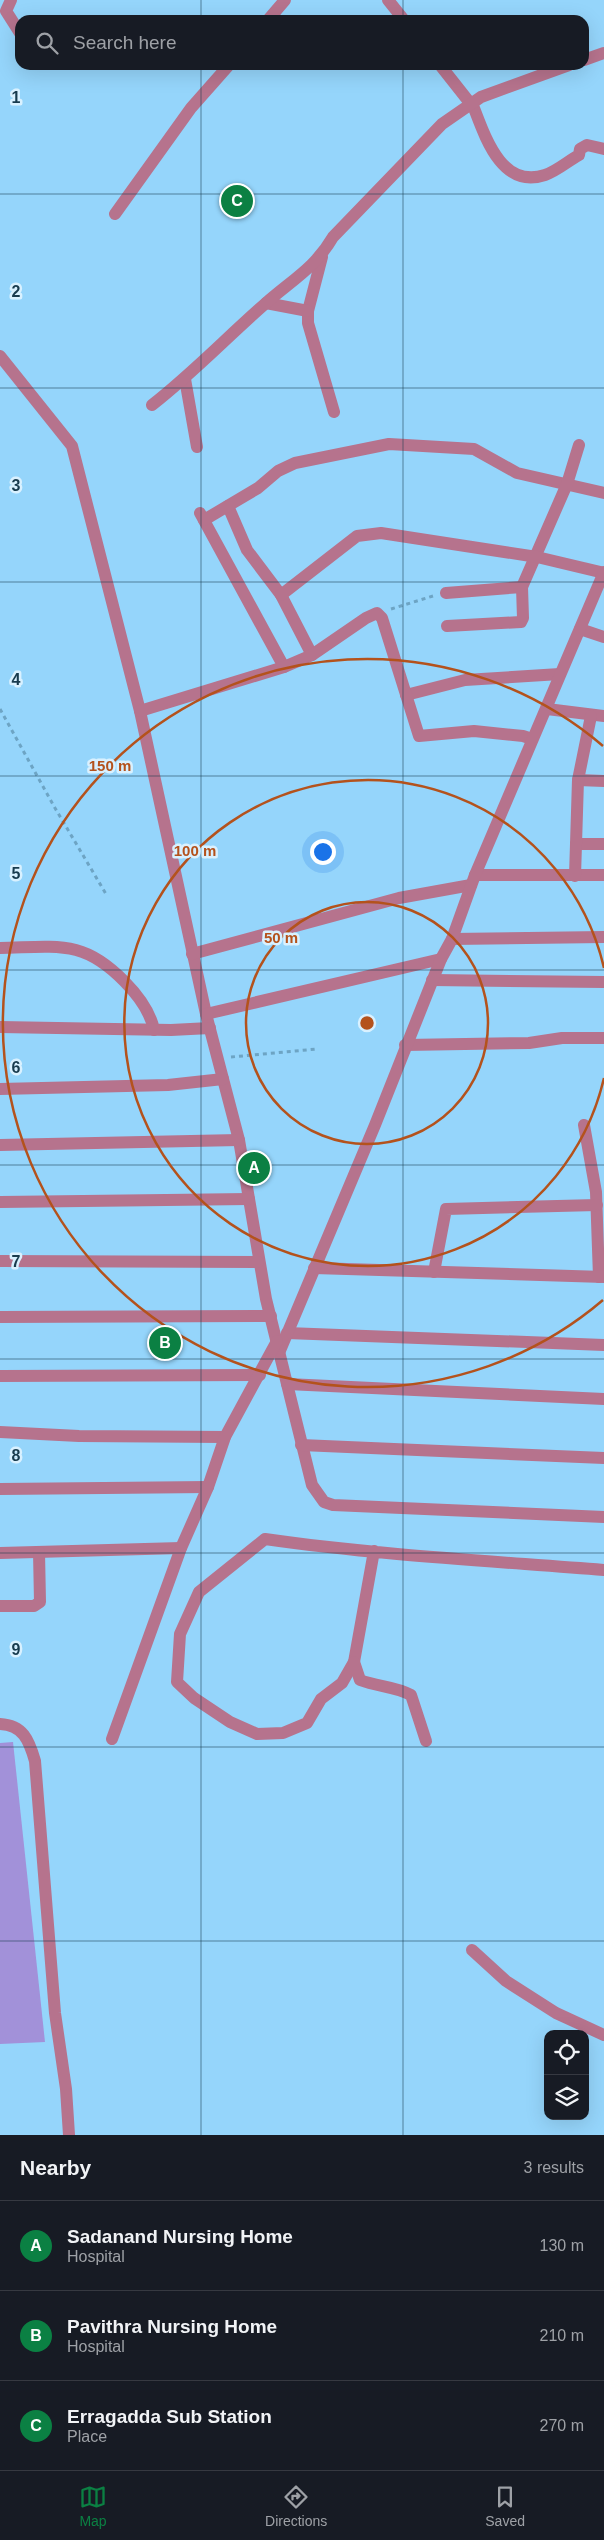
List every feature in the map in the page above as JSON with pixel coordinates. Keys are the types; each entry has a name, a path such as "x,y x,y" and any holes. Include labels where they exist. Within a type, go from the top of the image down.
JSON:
{"street":[{"path":"11,0 6,11 15,25"},
{"path":"272,15 285,0"},
{"path":"388,0 400,15"},
{"path":"589,58 604,53"},
{"path":"115,214 191,108 225,70"},
{"path":"444,70 471,103 492,152 511,170 524,176 545,175 579,155 580,149 587,145 604,149"},
{"path":"334,412 310,335 308,311 323,255 333,237 442,124 482,97 555,70"},
{"path":"152,405 186,379 266,303 304,274 323,255"},
{"path":"266,303 308,311"},
{"path":"0,356 72,446 140,711 192,954 239,1140 258,1262 312,1485 324,1502 333,1505 604,1517"},
{"path":"186,379 197,447"},
{"path":"284,667 202,517 228,506 258,488 278,471 295,463 389,444 474,449 517,473 604,493"},
{"path":"447,626 521,622 523,618 522,587 537,557 566,484 579,445"},
{"path":"228,506 247,550 280,595 312,655"},
{"path":"112,1739 181,1548 208,1487 225,1437 260,1375 287,1333 375,1125 432,980 452,939 473,880 604,572 537,557 382,533 357,536 280,595"},
{"path":"446,593 522,587"},
{"path":"140,711 284,667 312,655 366,618 379,614 382,618 418,734 421,737 443,732 474,730 523,736 532,739"},
{"path":"580,629 604,637"},
{"path":"406,694 465,680 560,674"},
{"path":"547,709 591,716 604,716"},
{"path":"574,876 578,780 591,716"},
{"path":"578,780 604,781"},
{"path":"576,844 604,844"},
{"path":"192,954 473,880 604,875"},
{"path":"452,939 604,937"},
{"path":"0,948 60,948 86,954 108,967 135,994 152,1020 154,1030"},
{"path":"206,1014 441,959"},
{"path":"432,980 604,982"},
{"path":"0,1027 154,1030 210,1028"},
{"path":"405,1045 529,1043 562,1038 604,1038"},
{"path":"0,1089 168,1085 223,1079"},
{"path":"314,1268 601,1277 596,1205 584,1125"},
{"path":"0,1145 239,1140"},
{"path":"0,1202 249,1199"},
{"path":"434,1272 446,1210 596,1205"},
{"path":"0,1261 258,1262"},
{"path":"0,1317 271,1316"},
{"path":"287,1333 604,1345"},
{"path":"0,1376 260,1375"},
{"path":"287,1384 604,1399"},
{"path":"0,1432 79,1436 225,1437"},
{"path":"301,1445 604,1458"},
{"path":"0,1489 208,1487"},
{"path":"374,1551 354,1662 342,1683 321,1699 307,1723 283,1733 257,1734 230,1722 194,1698 177,1682 180,1634 199,1592 265,1539 374,1551 604,1570"},
{"path":"0,1553 181,1548"},
{"path":"0,1606 34,1606 40,1602 40,1552"},
{"path":"354,1662 360,1680 376,1686 398,1688 411,1695 426,1741"},
{"path":"0,1724 11,1724 24,1733 30,1743 35,1761 55,2013 66,2089 69,2135"},
{"path":"472,1950 506,1981 548,2008 604,2034"}],"path":[{"path":"379,614 411,602 446,593"},
{"path":"0,709 106,894"},
{"path":"218,1058 317,1049"}],"shaded area":[{"path":"13,1742 45,2042 0,2044 0,1743"}],"place":[{"name":"Erragadda Sub Station","path":"237,201"},
{"name":"Sadanand Nursing Home","path":"254,1168"},
{"name":"Pavithra Nursing Home","path":"165,1343"}]}
